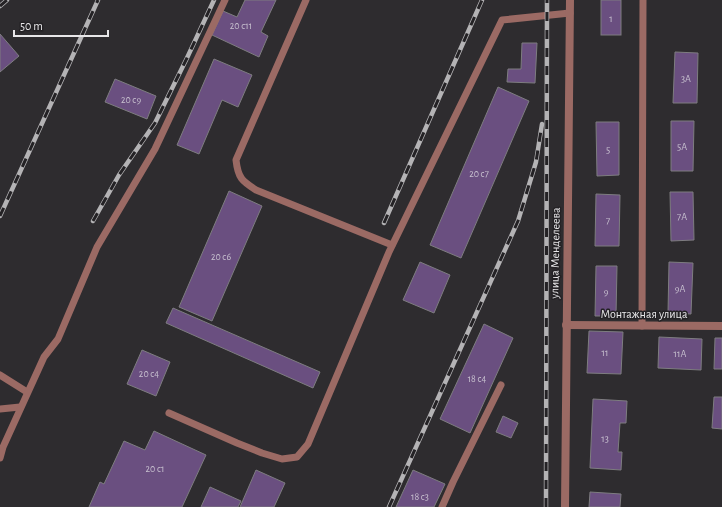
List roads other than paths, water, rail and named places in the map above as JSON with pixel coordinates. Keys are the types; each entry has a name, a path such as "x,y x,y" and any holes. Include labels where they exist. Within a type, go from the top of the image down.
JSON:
{"street":[{"name":"улица Менделеева","path":"565,507 570,0"},
{"name":"Монтажная улица","path":"566,325 722,326"}],"lane":[{"path":"0,458 3,447 20,407 44,356 58,339 97,248 155,149 225,0"},
{"path":"306,0 236,160 238,171 242,181 256,190 392,245"},
{"path":"642,326 643,0"},
{"path":"169,413 262,453 282,459 297,457 308,444 392,245 502,20 570,13"},
{"path":"0,375 27,392"},
{"path":"442,507 501,385"},
{"path":"0,409 20,407"}],"railway":[{"path":"0,6 7,0"},
{"path":"0,216 98,0"},
{"path":"93,221 119,175 155,123 214,0"},
{"path":"384,223 482,0"},
{"path":"546,507 547,0"},
{"path":"389,507 518,221 536,162 542,124"}]}
